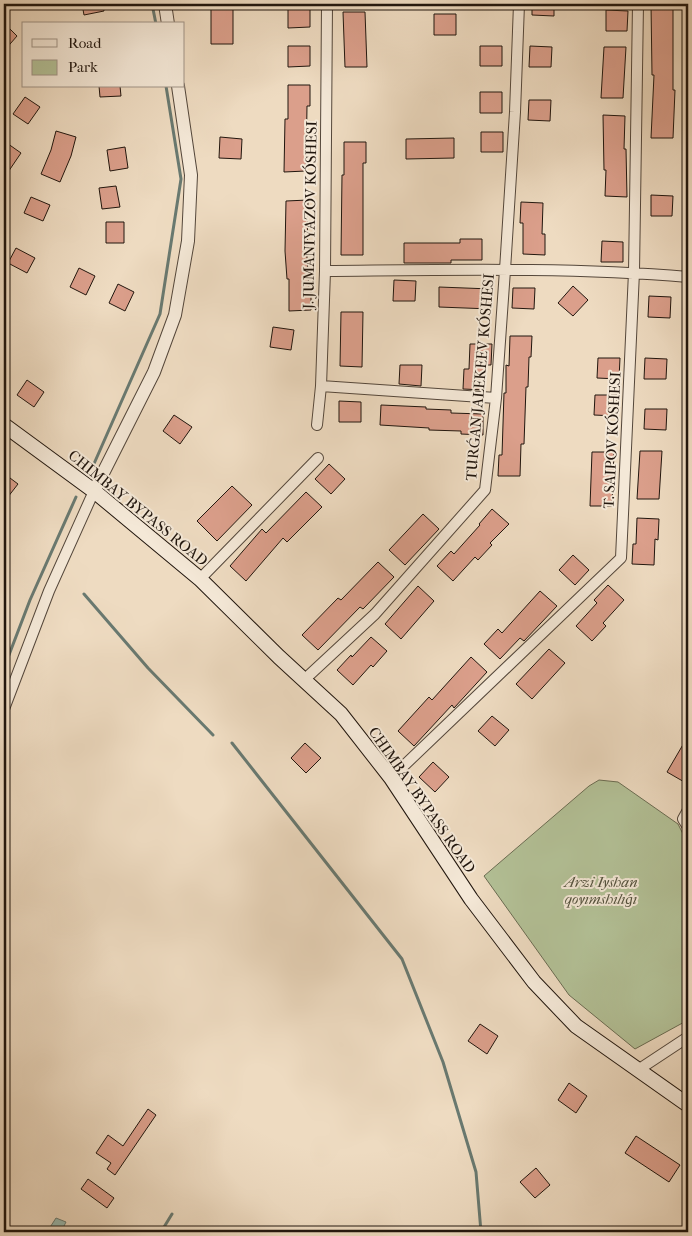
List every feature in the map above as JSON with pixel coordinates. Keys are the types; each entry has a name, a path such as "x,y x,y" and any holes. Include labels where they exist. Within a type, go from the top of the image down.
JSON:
{"main road":[{"name":"CHIMBAY BYPASS ROAD","path":"4,424 94,491 200,579 341,714 391,778 471,899 534,982 576,1026 688,1105"}],"street":[{"path":"165,4 168,22"},
{"name":"J. JUMANIYAZOV KÓSHESI","path":"317,425 321,386 325,271 327,4"},
{"name":"TURǴAN JALEKEEV KÓSHESI","path":"304,680 375,614 485,490 496,398 505,270 516,112 519,4"},
{"name":"T. SAIPOV KÓSHESI","path":"391,778 621,558 634,272 638,4"},
{"path":"4,710 49,591 94,491 154,372 175,315 188,241 191,175 178,88"},
{"path":"325,271 505,270 634,272 688,277"},
{"path":"321,386 496,398"},
{"path":"200,579 318,458"},
{"path":"688,810 683,819 688,827"},
{"path":"638,1070 688,1037"}],"green space":[{"name":"Arzi Iyshan qoyımshılıǵı","path":"599,780 618,782 678,824 688,844 688,1020 635,1049 569,995 484,876 589,786"}],"water":[{"path":"56,1218 66,1222 61,1232 47,1232"}],"building":[{"path":"82,4 103,4 104,11 84,15"},
{"path":"211,4 233,4 233,44 211,44"},
{"path":"532,4 554,4 554,16 532,15"},
{"path":"651,4 673,4 673,90 675,90 673,138 651,138 654,75 652,75"},
{"path":"288,7 310,7 310,27 288,28"},
{"path":"606,10 628,11 627,31 606,31"},
{"path":"343,12 365,12 367,67 345,67"},
{"path":"434,14 456,14 456,35 434,35"},
{"path":"4,23 17,36 4,51"},
{"path":"288,46 310,46 310,66 288,67"},
{"path":"480,46 502,46 502,66 480,66"},
{"path":"530,46 552,47 551,67 529,67"},
{"path":"604,47 626,47 623,98 601,98"},
{"path":"288,85 310,85 310,106 307,106 306,171 284,172 285,119 288,119"},
{"path":"99,88 120,88 121,96 100,97"},
{"path":"480,92 502,92 502,113 480,113"},
{"path":"25,97 40,107 28,124 13,114"},
{"path":"529,100 551,100 550,121 528,120"},
{"path":"603,115 625,116 624,149 626,149 627,197 605,196 606,170 604,170"},
{"path":"56,131 76,137 71,156 60,182 41,174 51,150"},
{"path":"481,132 503,132 503,152 481,152"},
{"path":"220,137 242,139 241,159 219,158"},
{"path":"454,138 454,158 406,159 406,139"},
{"path":"4,141 21,153 4,178"},
{"path":"344,142 366,142 366,163 363,163 363,255 341,255"},
{"path":"125,147 128,168 110,171 107,150"},
{"path":"116,186 120,207 102,209 99,188"},
{"path":"651,195 673,196 672,216 651,216"},
{"path":"31,197 50,205 43,221 24,213"},
{"path":"308,200 307,258 309,290 311,290 311,310 289,311 289,279 287,279 285,251 286,201"},
{"path":"521,202 543,203 542,234 545,234 545,255 523,254 523,223 520,223"},
{"path":"106,222 124,222 124,243 106,243"},
{"path":"460,239 482,239 482,260 451,260 451,263 404,263 404,243 460,243"},
{"path":"602,241 623,242 623,262 601,262"},
{"path":"16,248 35,258 27,273 8,263"},
{"path":"79,268 95,276 86,295 70,287"},
{"path":"394,280 416,281 415,301 393,301"},
{"path":"118,284 134,292 125,311 109,303"},
{"path":"573,286 588,300 573,316 558,303"},
{"path":"439,287 491,289 491,309 439,307"},
{"path":"513,288 535,288 534,309 512,308"},
{"path":"649,296 671,297 670,318 648,317"},
{"path":"341,312 363,312 362,367 340,366"},
{"path":"273,327 294,330 291,350 270,347"},
{"path":"510,336 532,336 528,387 526,387 524,444 521,444 520,476 498,476 499,455 502,455 504,393 506,393 506,365 509,366"},
{"path":"470,344 492,344 491,365 486,365 485,390 463,389 464,369 469,369"},
{"path":"598,358 620,358 619,379 597,378"},
{"path":"645,358 667,359 666,379 644,379"},
{"path":"400,365 422,365 421,386 399,384"},
{"path":"27,380 44,392 34,407 17,395"},
{"path":"595,395 617,395 616,416 594,415"},
{"path":"339,401 361,402 361,422 339,422"},
{"path":"381,405 426,407 426,409 451,410 451,413 483,414 483,435 461,434 461,431 380,425"},
{"path":"645,409 667,409 666,430 644,429"},
{"path":"174,415 192,427 180,444 163,431"},
{"path":"640,451 662,451 659,499 637,499"},
{"path":"592,452 614,452 612,506 590,506"},
{"path":"329,464 345,479 331,494 315,479"},
{"path":"4,478 8,481 10,478 18,484 4,502"},
{"path":"232,486 252,505 217,541 197,521"},
{"path":"306,492 322,507 287,542 283,538 246,581 230,566 262,529 266,533"},
{"path":"492,509 509,524 490,543 492,545 478,560 475,557 453,581 437,566 451,551 454,554"},
{"path":"423,514 439,529 405,565 389,550"},
{"path":"637,518 659,519 658,540 655,539 654,565 632,564 633,544 636,544"},
{"path":"573,555 589,570 575,585 559,570"},
{"path":"378,562 394,577 363,609 360,607 318,650 302,635 338,598 341,600"},
{"path":"608,585 624,600 603,623 606,626 592,641 576,626 597,603 594,600"},
{"path":"418,586 434,601 401,639 385,624"},
{"path":"540,591 557,606 524,641 520,638 500,659 484,644 498,629 502,633"},
{"path":"371,637 387,651 353,685 337,670"},
{"path":"549,649 565,663 532,699 516,684"},
{"path":"471,657 487,672 454,708 452,705 414,746 398,731 429,697 432,700"},
{"path":"492,716 509,730 495,746 478,731"},
{"path":"688,736 688,779 686,783 667,772"},
{"path":"305,743 321,758 306,773 291,758"},
{"path":"433,762 449,777 435,792 419,777"},
{"path":"480,1024 498,1036 487,1054 468,1041"},
{"path":"569,1083 587,1096 576,1113 558,1100"},
{"path":"148,1109 156,1115 115,1175 107,1169 111,1163 96,1153 108,1135 123,1146"},
{"path":"636,1136 680,1165 669,1182 625,1153"},
{"path":"536,1168 550,1185 535,1198 520,1182"},
{"path":"88,1179 114,1198 107,1208 81,1189"}],"waterway":[{"path":"152,4 156,22"},
{"path":"93,466 160,314 181,179 166,88"},
{"path":"4,668 30,600 76,497"},
{"path":"84,594 148,668 213,735"},
{"path":"232,743 402,959 443,1062 476,1172 481,1232"},
{"path":"161,1232 172,1214"}]}
